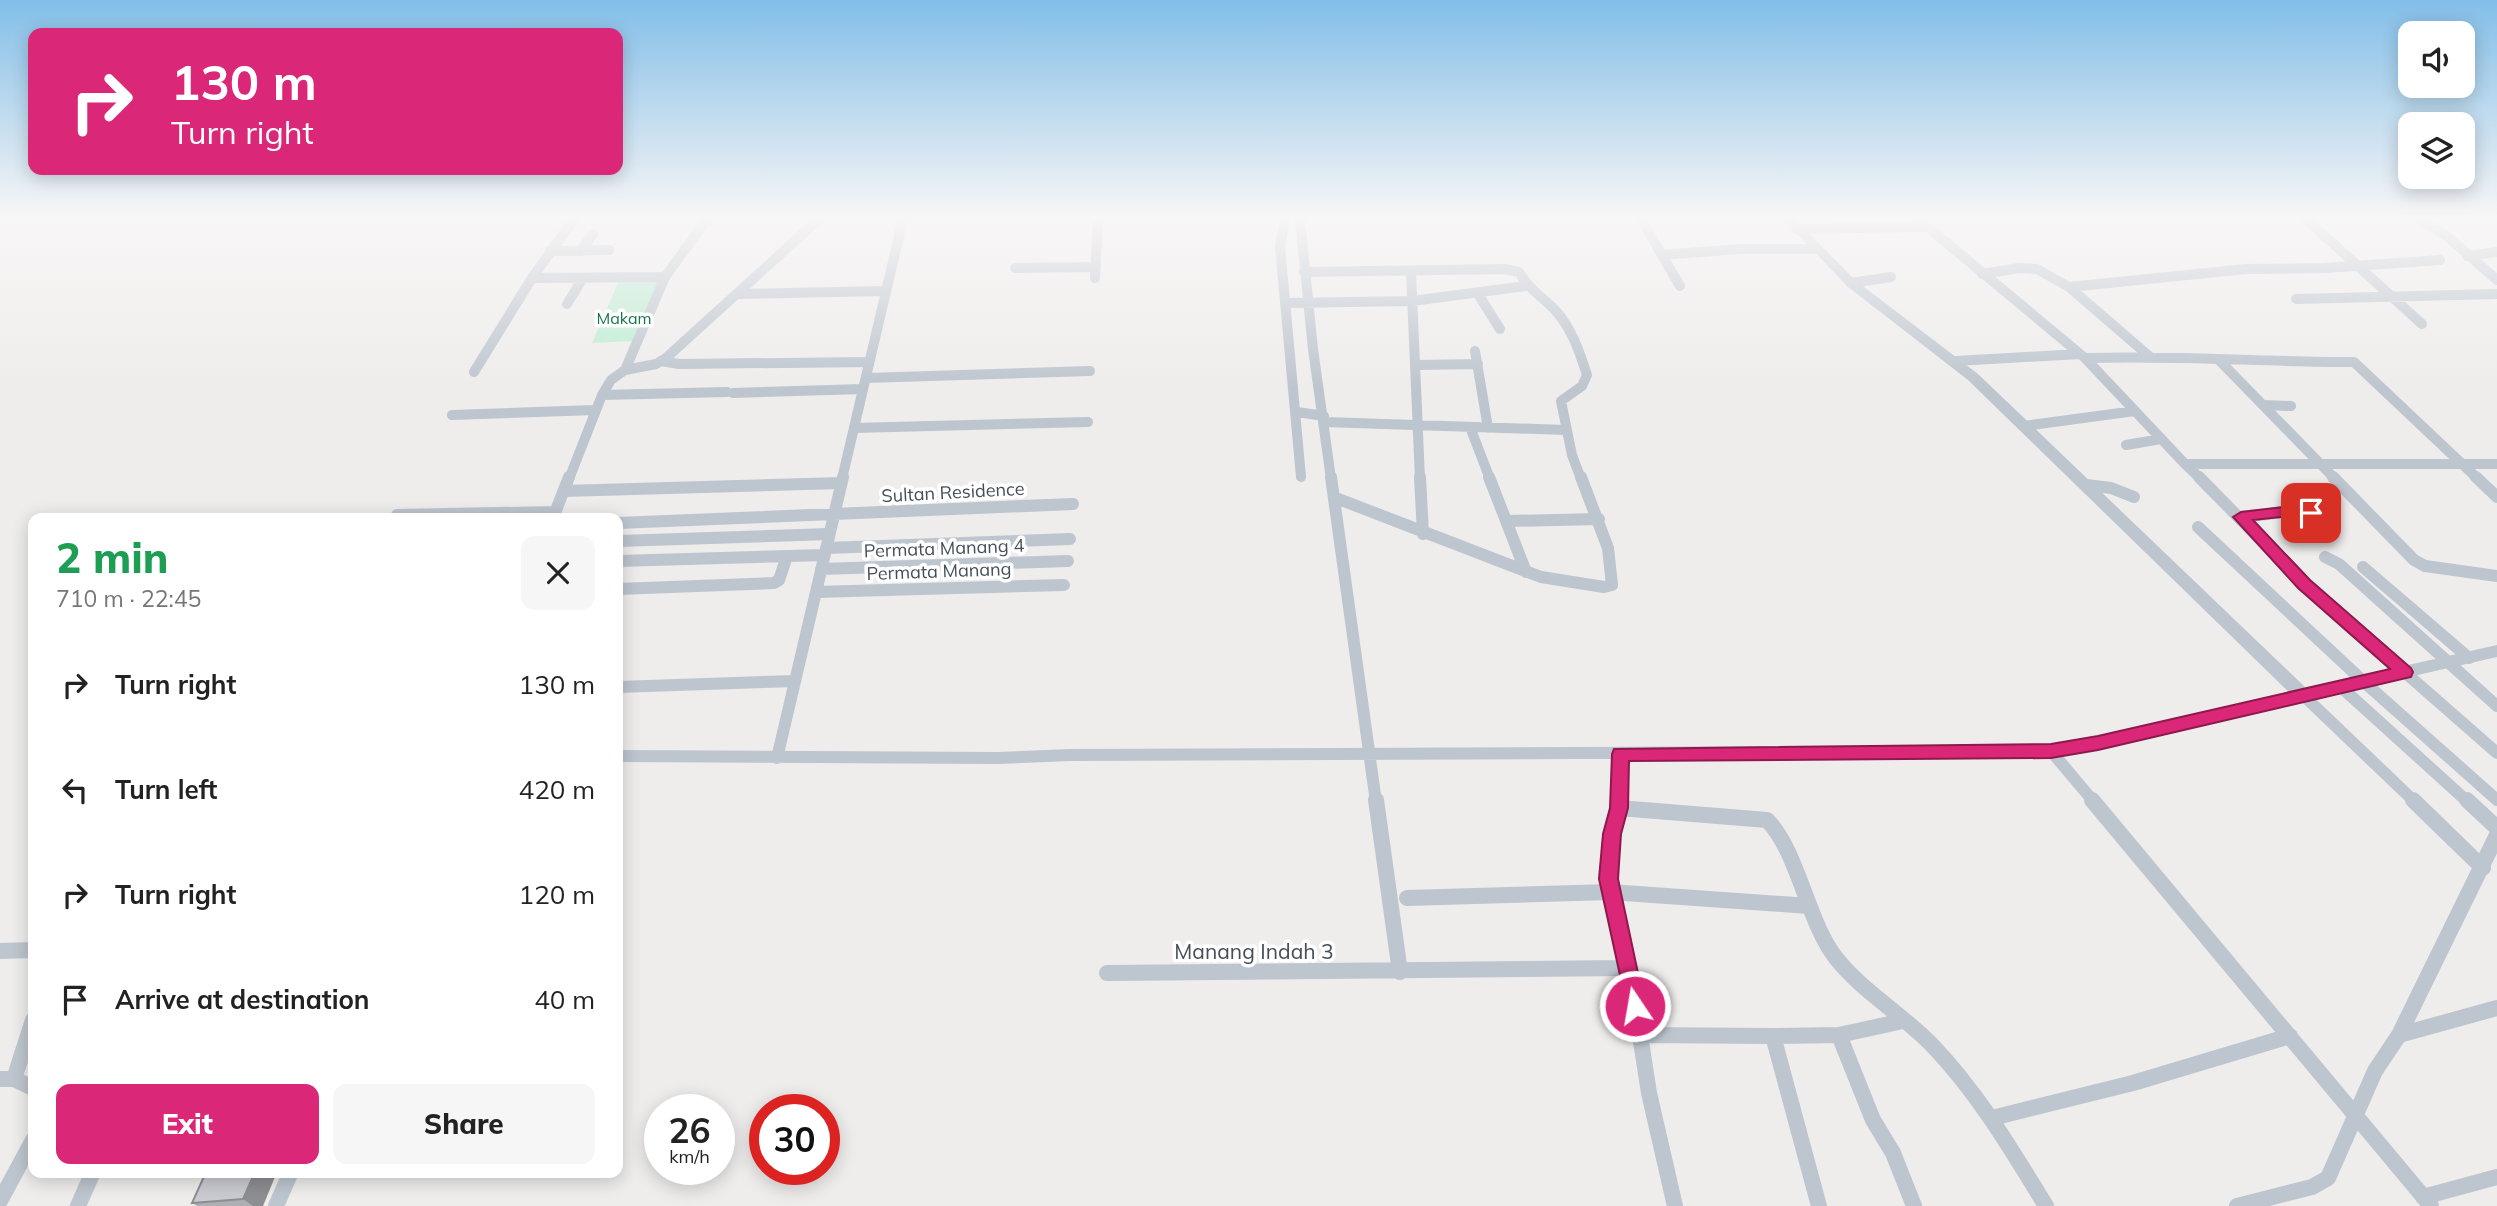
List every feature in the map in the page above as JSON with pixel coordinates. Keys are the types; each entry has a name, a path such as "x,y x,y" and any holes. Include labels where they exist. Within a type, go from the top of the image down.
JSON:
{"street":[{"path":"474,372 534,275"},
{"path":"625,370 667,275"},
{"path":"661,361 758,275"},
{"path":"777,758 890,275"},
{"path":"1283,275 1301,477"},
{"path":"1304,275 1400,972"},
{"path":"1411,275 1423,534"},
{"path":"1336,498 1526,572 1562,581 1610,587 1612,582 1608,548 1572,455 1561,401 1582,386 1587,375 1578,347 1558,313 1531,294 1519,275"},
{"path":"1674,275 1680,286"},
{"path":"1843,275 1956,361 2483,869"},
{"path":"1984,275 2082,356 2304,584 2497,753"},
{"path":"2053,275 2149,356"},
{"path":"2069,287 2199,275"},
{"path":"2367,275 2421,324"},
{"path":"1851,283 1891,277"},
{"path":"532,278 665,278"},
{"path":"568,304 583,278"},
{"path":"1286,303 1412,301 1526,286"},
{"path":"738,294 886,290"},
{"path":"1478,294 1500,329"},
{"path":"2296,299 2497,295"},
{"path":"1475,351 1488,428"},
{"path":"1956,361 2149,356 2354,362 2497,497"},
{"path":"2218,359 2418,563 2497,576"},
{"path":"555,513 594,411 611,380 625,370 661,361 678,364 869,362"},
{"path":"1415,365 1478,365"},
{"path":"602,395 730,392 1090,371"},
{"path":"2263,405 2291,405"},
{"path":"452,415 594,411"},
{"path":"2024,426 2134,411"},
{"path":"1297,412 1324,419 1418,426 1566,430"},
{"path":"854,428 1088,422"},
{"path":"1470,427 1526,572"},
{"path":"2126,445 2161,439"},
{"path":"2185,464 2497,464"},
{"path":"564,491 841,483"},
{"path":"2086,485 2111,488 2134,497"},
{"name":"Sultan Residence","path":"833,515 1073,504"},
{"path":"2241,517 2300,510 2311,513"},
{"path":"623,523 833,515"},
{"path":"1507,521 1599,519"},
{"path":"2198,527 2364,682 2497,800"},
{"path":"623,541 829,534"},
{"path":"623,561 787,556 825,551 1070,539"},
{"path":"623,589 774,583 779,580 787,556"},
{"path":"2325,557 2339,564 2497,706"},
{"name":"Permata Manang 4","path":"821,569 1068,561"},
{"path":"2363,567 2469,657"},
{"name":"Permata Manang","path":"816,592 1064,585"},
{"path":"623,756 777,758 2051,751 2098,743 2497,651"},
{"path":"623,687 795,681"},
{"path":"2341,687 2497,828"},
{"path":"2051,751 2427,1201 2497,1177"},
{"path":"1621,754 1619,808 1612,834 1610,892 1627,968 1649,1093 1675,1206"},
{"path":"1619,808 1767,820 1784,843 1809,906 1835,957 1948,1061 1992,1118 2046,1206"},
{"path":"2237,1206 2322,1183 2328,1178 2375,1071 2399,1035 2483,869 2497,835"},
{"path":"1407,898 1610,892 1809,906"},
{"path":"0,951 28,950"},
{"name":"Manang Indah 3","path":"1107,973 1627,968"},
{"path":"2399,1035 2497,1007"},
{"path":"1640,1035 1839,1035 1903,1021"},
{"path":"28,1031 7,1079 28,1086"},
{"path":"1839,1035 1873,1120 1894,1153 1914,1206"},
{"path":"1773,1036 1819,1206"},
{"path":"1992,1118 2133,1083 2290,1036"},
{"path":"0,1201 28,1149"},
{"path":"78,1206 90,1178"},
{"path":"276,1206 288,1178"}],"green space":[{"name":"Makam","path":"660,280 635,341 592,343 619,281"}],"building":[{"path":"203,1178 252,1178 243,1199 192,1203"}],"route":[{"path":"1635,1006 1609,879 1612,834 1619,808 1621,754 2051,751 2098,743 2405,672 2304,584 2241,517 2300,510 2311,513"}]}
